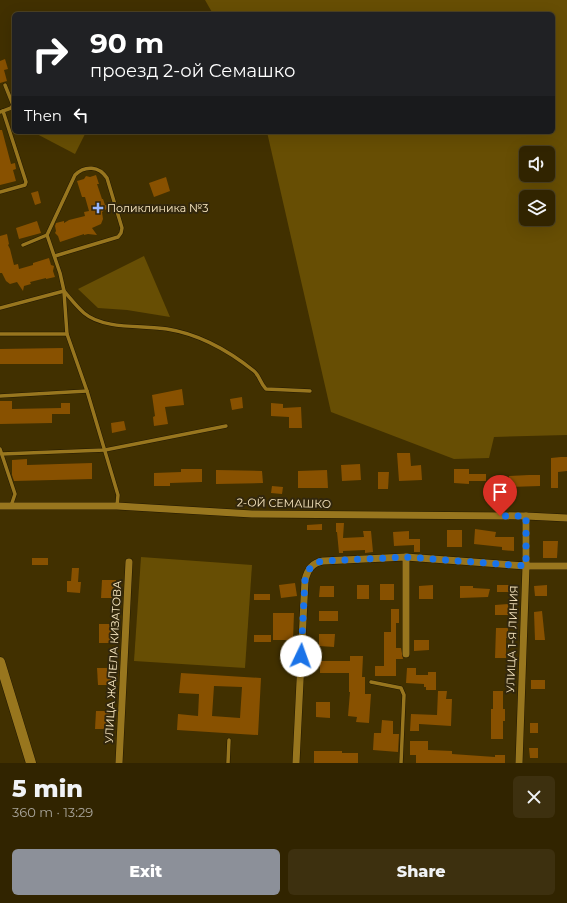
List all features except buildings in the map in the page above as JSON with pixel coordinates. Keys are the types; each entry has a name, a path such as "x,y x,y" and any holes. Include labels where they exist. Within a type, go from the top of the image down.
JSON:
{"main road":[{"path":"0,662 31,763"}],"street":[{"name":"2-ОЙ СЕМАШКО","path":"0,506 117,506 252,514 526,516 567,518"},
{"name":"УЛИЦА 1-Я ЛИНИЯ","path":"519,763 526,566 526,516"},
{"path":"406,557 406,654"},
{"path":"296,763 305,580 307,572 311,566 317,562 323,561 406,557 526,566 567,566"},
{"name":"УЛИЦА ЖАЛЕЛА КИЗАТОВА","path":"119,763 129,562"}],"lane":[{"path":"6,85 12,102"},
{"path":"0,192 25,185 26,182 2,111 12,106"},
{"path":"24,245 47,235 75,175 87,168 96,168 103,172 107,178 122,228 121,233 118,237 55,256"},
{"path":"47,235 55,256 64,291 67,334 87,391 105,450 118,495 117,506"},
{"path":"0,308 64,291"},
{"path":"64,291 85,314 100,321 112,324 168,329 206,340 257,373 266,389 310,391"},
{"path":"0,334 67,334"},
{"path":"0,396 87,391"},
{"path":"2,454 105,450 226,426"},
{"path":"0,449 15,494 11,506"},
{"path":"371,682 401,688 404,694 402,763"},
{"path":"228,763 229,740"}],"shaded area":[{"path":"205,0 567,0 567,435 494,437 489,458 454,459 331,412 267,134 555,134 555,12 212,12"},
{"path":"37,134 85,134 75,154"},
{"path":"144,256 170,317 127,310 98,308 78,289"},
{"path":"141,557 252,565 245,668 134,661"}],"place":[{"name":"Поликлиника №3","path":"98,208"}],"route":[{"path":"301,656 305,580 307,572 311,566 317,562 323,561 406,557 526,566 526,516 500,516"}]}
